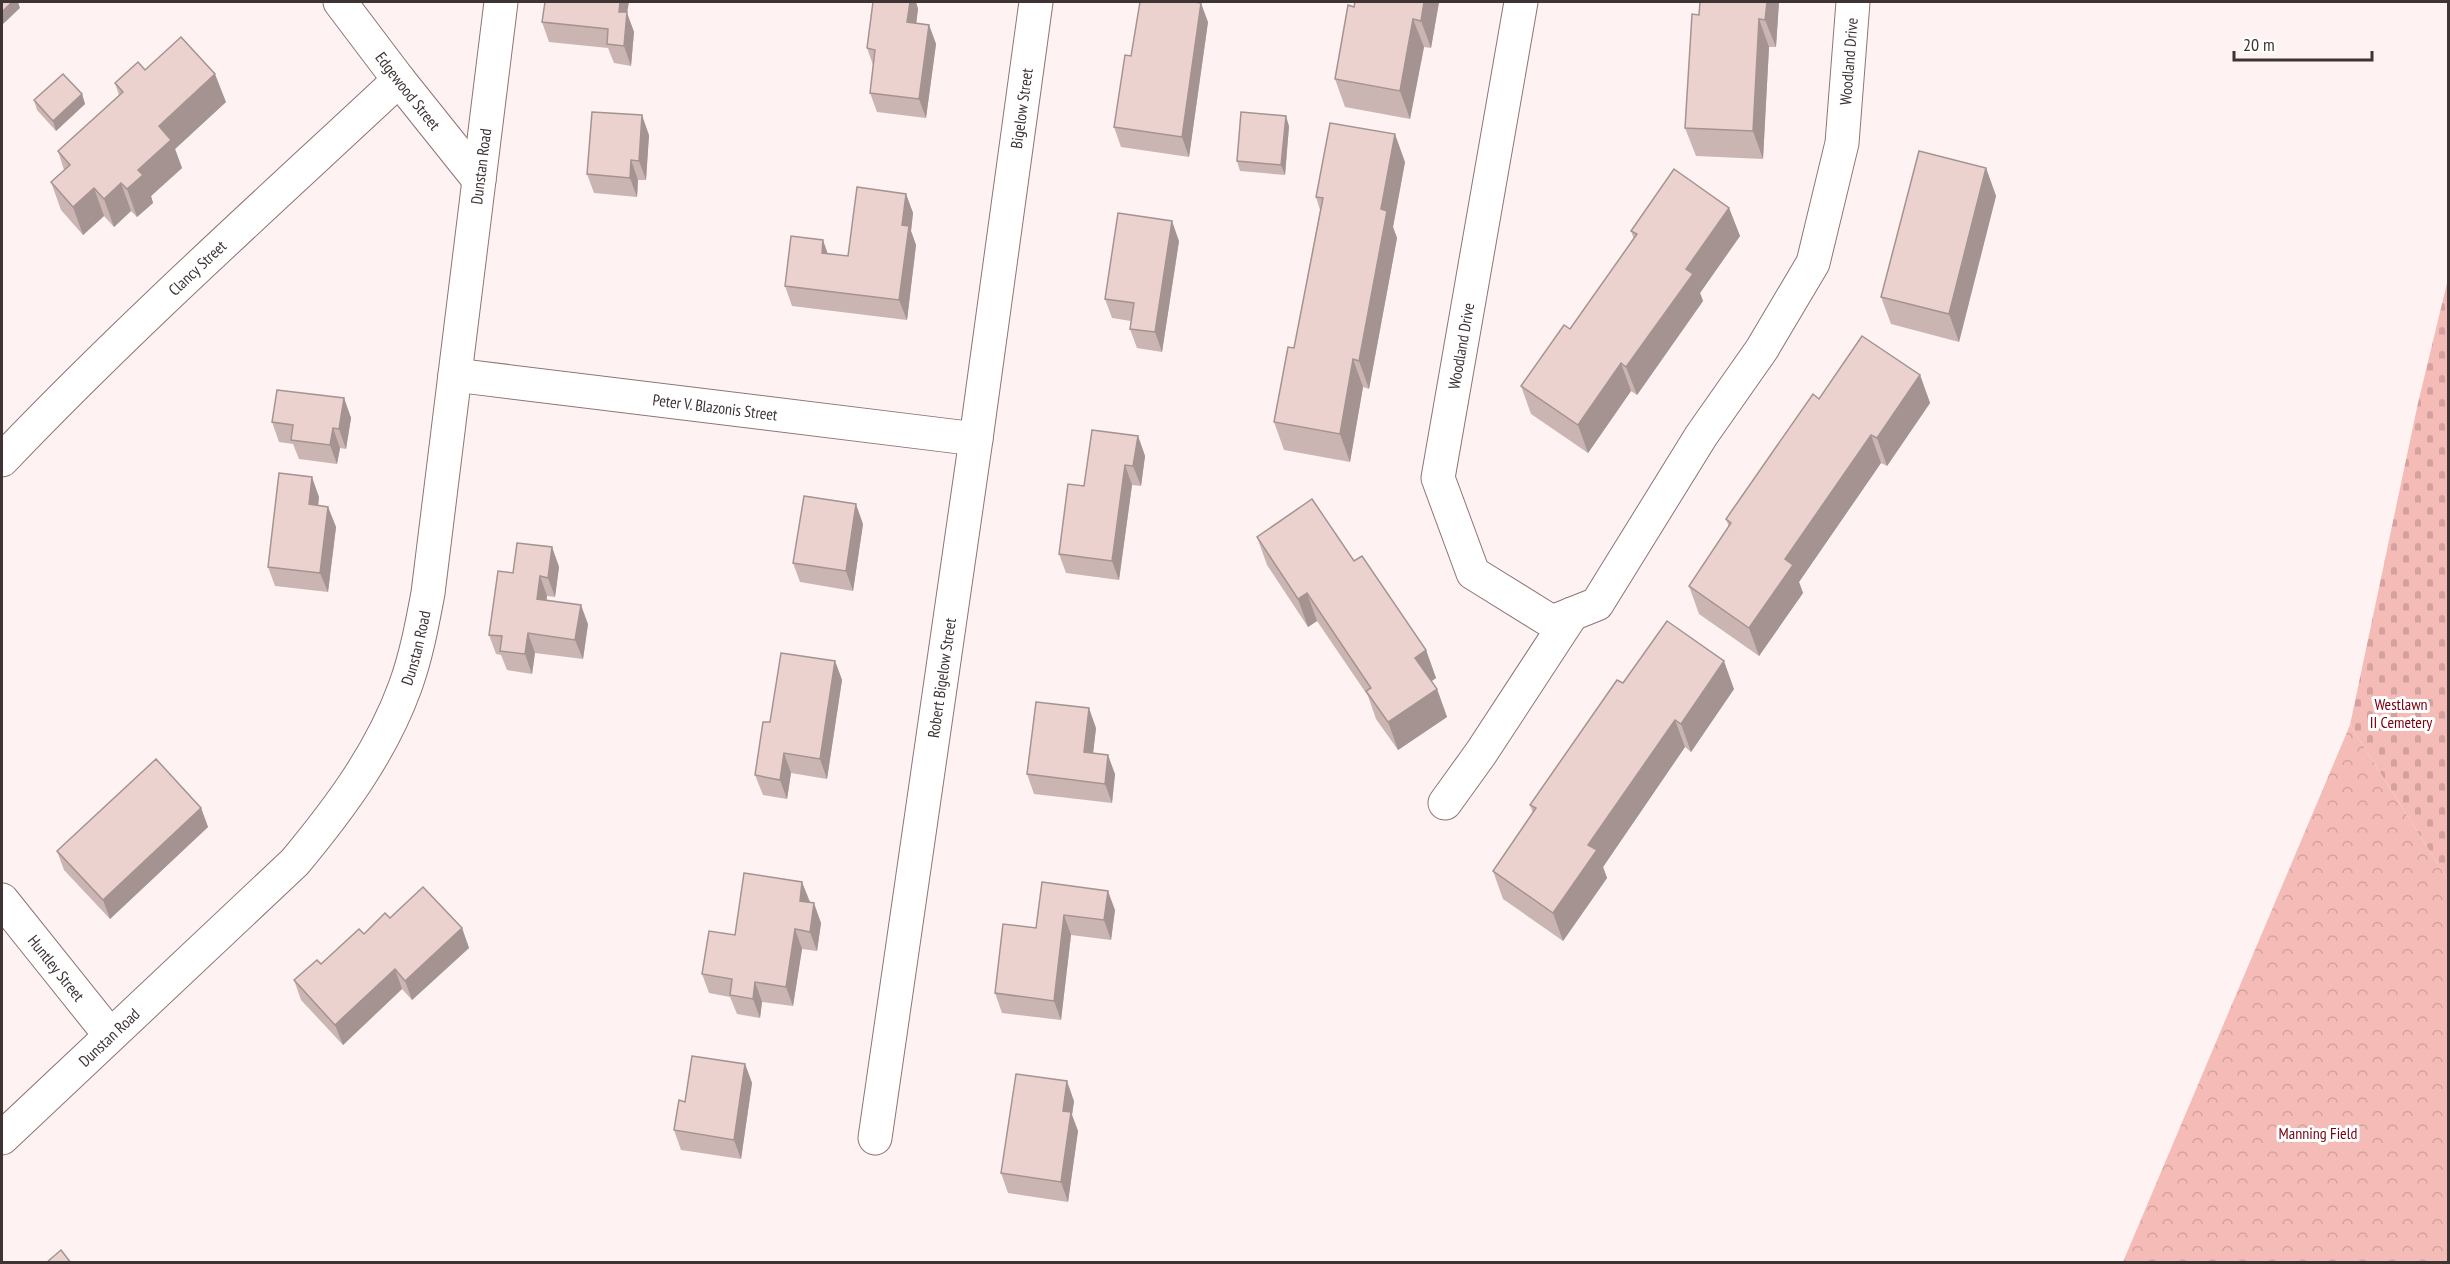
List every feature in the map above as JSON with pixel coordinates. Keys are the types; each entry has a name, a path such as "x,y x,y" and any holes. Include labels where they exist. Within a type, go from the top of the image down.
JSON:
{"street":[{"name":"Edgewood Street","path":"340,2 479,180"},
{"name":"Dunstan Road","path":"2,1138 296,862 333,816 363,772 405,687 419,639 428,593 501,2"},
{"name":"Bigelow Street","path":"1005,217 1036,2"},
{"name":"Woodland Drive","path":"1521,2 1438,478 1473,573 1552,622 1597,604 1701,436 1762,349 1813,263 1842,143 1853,2"},
{"name":"Clancy Street","path":"2,460 61,398 138,324 399,80"},
{"name":"Robert Bigelow Street","path":"875,1138 976,439 1005,217"},
{"name":"Peter V. Blazonis Street","path":"455,375 976,439"},
{"path":"1445,803 1481,753 1572,614"},
{"name":"Huntley Street","path":"2,900 110,1035"}],"green space":[{"name":"Westlawn II Cemetery","path":"2448,279 2448,880 2350,725 2418,403"},
{"name":"Manning Field","path":"2350,725 2448,880 2448,1262 2123,1262"}],"building":[{"path":"2,2 12,2 2,12"},
{"path":"545,2 620,2 619,12 627,12 624,46 607,44 608,29 542,22"},
{"path":"873,2 910,2 907,22 929,25 919,99 870,93 875,50 867,48"},
{"path":"1140,2 1201,3 1182,137 1114,127 1125,55 1131,56"},
{"path":"1355,2 1424,2 1421,21 1413,19 1400,91 1335,79 1348,5 1354,7"},
{"path":"1700,2 1767,2 1765,20 1759,19 1753,131 1685,128 1692,14 1699,15"},
{"path":"181,37 215,74 159,126 171,140 138,170 143,175 127,189 121,183 104,199 94,188 73,207 51,182 70,165 58,151 123,92 115,83 138,62 145,70"},
{"path":"63,74 82,94 53,121 34,100"},
{"path":"592,112 642,115 639,161 631,160 630,178 587,174"},
{"path":"1241,112 1286,116 1281,165 1237,161"},
{"path":"1330,123 1395,134 1381,209 1387,211 1359,361 1353,359 1340,434 1274,422 1288,347 1294,348 1323,198 1316,197"},
{"path":"1919,151 1986,168 1949,314 1881,297"},
{"path":"1674,169 1729,208 1686,269 1693,274 1626,367 1621,363 1578,425 1521,386 1564,325 1570,329 1637,234 1631,231"},
{"path":"857,187 906,194 902,225 909,226 899,300 785,286 791,236 823,240 822,253 848,256"},
{"path":"1118,213 1172,221 1155,332 1130,329 1134,303 1105,299"},
{"path":"1862,336 1920,375 1877,438 1871,435 1785,559 1793,565 1749,628 1689,586 1731,523 1726,519 1813,394 1819,399"},
{"path":"277,390 344,398 339,429 333,428 330,445 291,440 293,425 272,422"},
{"path":"1092,430 1138,436 1133,466 1125,465 1112,561 1059,554 1068,484 1084,486"},
{"path":"279,473 312,477 309,504 328,507 320,573 268,567"},
{"path":"804,496 856,504 846,571 793,563"},
{"path":"1312,499 1354,561 1362,556 1426,650 1415,658 1437,689 1388,722 1366,691 1371,688 1307,593 1298,599 1257,537"},
{"path":"517,543 552,547 548,578 540,576 537,599 581,605 575,640 528,633 525,654 500,651 502,636 489,635 498,571 513,573"},
{"path":"1667,621 1724,661 1681,724 1675,720 1588,845 1597,850 1553,913 1493,871 1536,808 1530,805 1617,680 1623,683"},
{"path":"781,653 835,661 820,759 784,753 780,780 755,775 763,722 770,722"},
{"path":"1036,702 1089,708 1084,752 1108,755 1105,784 1027,774"},
{"path":"156,759 201,808 103,900 57,851"},
{"path":"744,873 802,882 800,901 814,903 810,932 795,929 786,987 755,982 753,999 730,995 732,979 702,974 709,931 735,935"},
{"path":"1042,882 1108,891 1104,920 1064,915 1054,1001 995,993 1003,924 1036,928"},
{"path":"423,887 462,928 405,981 395,969 335,1025 294,980 317,960 321,964 359,929 364,934 385,913 390,918"},
{"path":"692,1056 745,1064 734,1140 674,1130 679,1100 685,1102"},
{"path":"1016,1074 1067,1081 1063,1111 1071,1112 1061,1182 1001,1173"},
{"path":"61,1250 71,1263 46,1263"}]}
